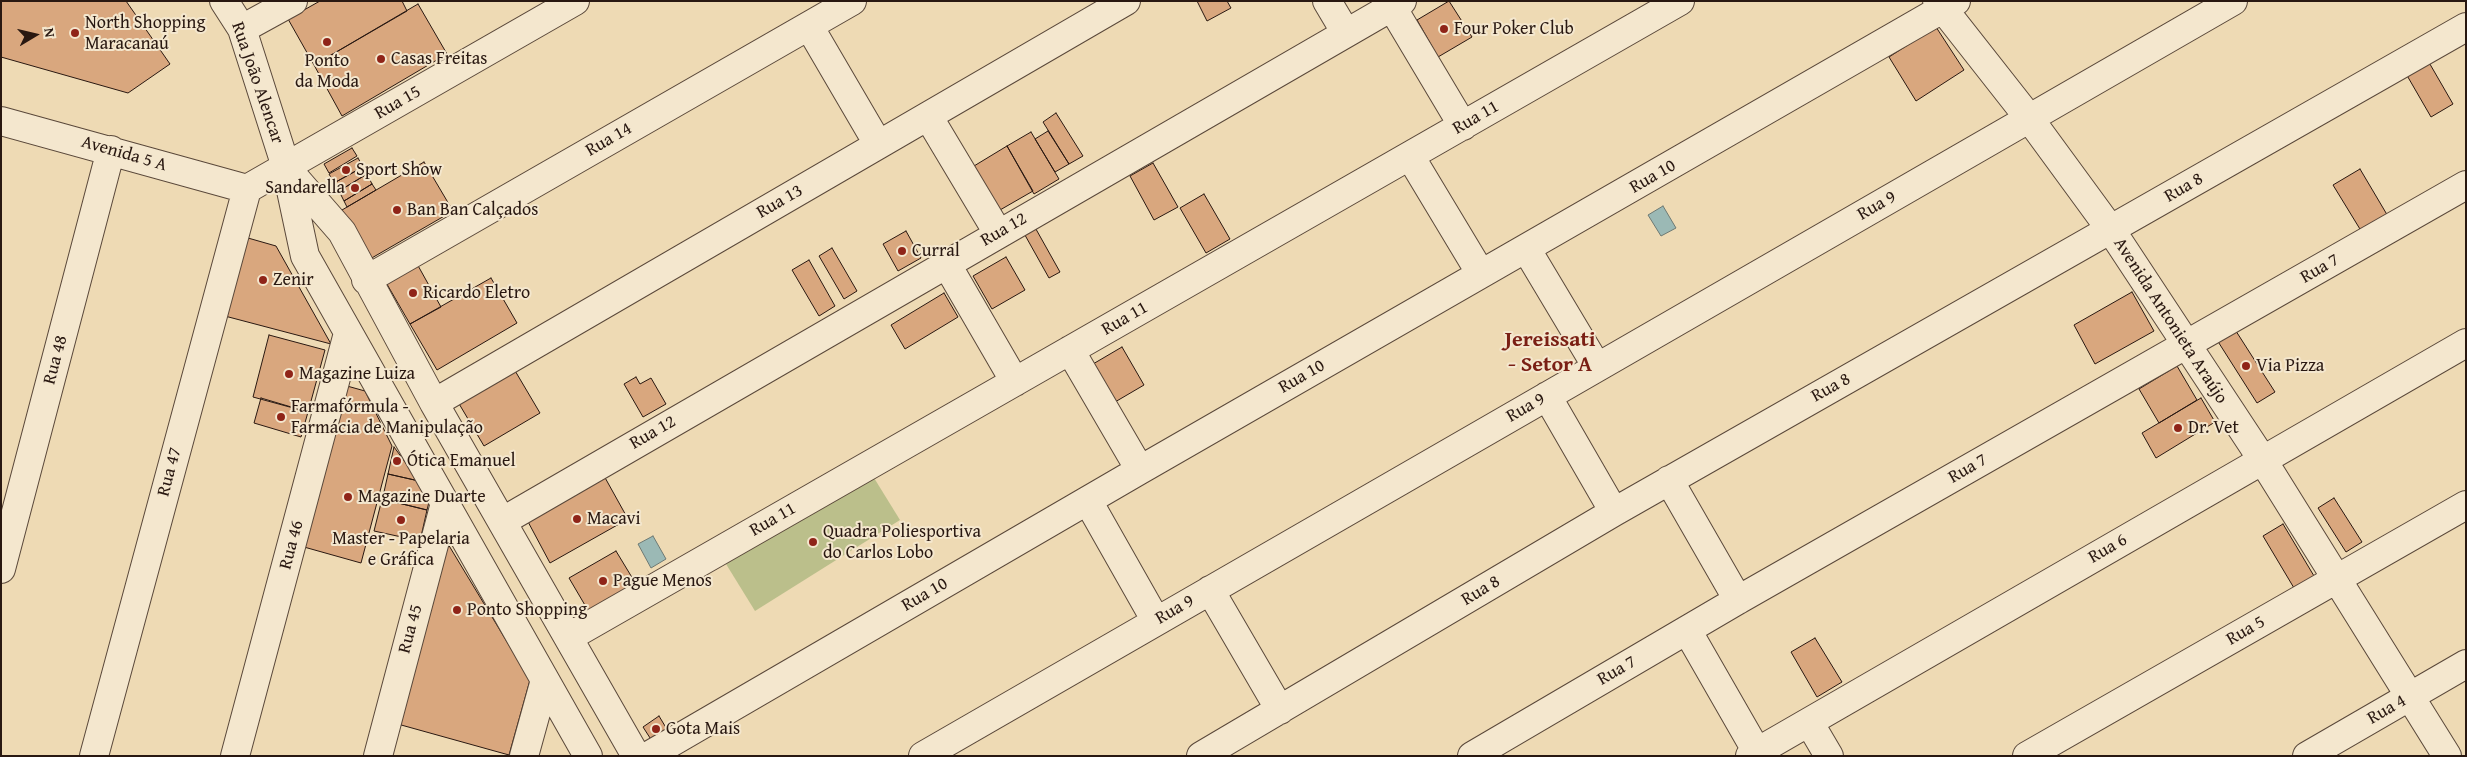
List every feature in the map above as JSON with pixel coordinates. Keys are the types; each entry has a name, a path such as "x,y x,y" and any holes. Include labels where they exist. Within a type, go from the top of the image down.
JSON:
{"street":[{"name":"Rua João Alencar","path":"224,1 242,29 286,167 306,256 588,756"},
{"path":"242,29 293,1"},
{"name":"Rua 15","path":"247,189 575,1"},
{"name":"Rua 14","path":"366,280 852,1"},
{"name":"Rua 13","path":"434,403 1126,1"},
{"path":"1327,1 1346,32"},
{"name":"Rua 11","path":"569,637 1680,1"},
{"name":"Rua 9","path":"923,756 2233,1"},
{"path":"1397,4 1463,126"},
{"name":"Rua 12","path":"503,521 946,263 1397,4"},
{"name":"Avenida Antonieta Araújo","path":"1946,4 2111,230 2262,459 2447,756"},
{"name":"Rua 10","path":"648,756 1140,470 1481,274 1527,250 1946,4"},
{"path":"810,26 878,144"},
{"name":"Rua 8","path":"1201,756 1230,748 1280,710 1614,512 2466,27"},
{"path":"928,116 998,234"},
{"name":"Avenida 5 A","path":"1,121 247,189"},
{"name":"Rua 48","path":"1,569 111,150"},
{"path":"1410,156 1481,274"},
{"path":"286,167 342,232 366,280 434,403 636,756"},
{"name":"Rua 7","path":"1472,756 1738,600 2466,185"},
{"name":"Rua 47","path":"94,756 247,189"},
{"path":"1527,250 1597,367"},
{"path":"946,263 1015,382"},
{"name":"Rua 46","path":"236,756 348,333"},
{"name":"Rua 6","path":"1754,754 2262,459 2466,343"},
{"path":"1070,350 1140,470"},
{"path":"1547,396 1614,512"},
{"path":"1669,480 1738,600"},
{"path":"1088,501 1156,621"},
{"name":"Rua 45","path":"378,756 445,503"},
{"name":"Rua 5","path":"2026,756 2466,506"},
{"path":"1210,590 1280,710"},
{"path":"1687,630 1754,754"},
{"name":"Rua 4","path":"2307,756 2466,664"},
{"path":"524,756 545,680"},
{"path":"1809,722 1829,756"}],"green space":[{"name":"Quadra Poliesportiva do Carlos Lobo","path":"871,473 900,520 755,611 726,564"}],"water":[{"path":"1663,206 1676,228 1661,236 1648,215"},
{"path":"653,536 666,559 651,568 638,544"}],"building":[{"name":"North Shopping Maracanaú","path":"1,1 126,1 170,64 128,93 1,57"},
{"name":"Ponto da Moda","path":"320,1 402,1 407,11 314,65 288,19"},
{"path":"1197,1 1227,1 1231,8 1207,21"},
{"name":"Four Poker Club","path":"1449,1 1472,37 1438,57 1417,20"},
{"name":"Casas Freitas","path":"418,4 447,54 342,116 314,65"},
{"path":"1936,27 1964,70 1916,101 1889,57"},
{"path":"2427,59 2453,104 2431,117 2405,72"},
{"path":"1056,113 1083,156 1069,164 1043,122"},
{"path":"1048,131 1069,164 1055,172 1035,139"},
{"path":"1031,132 1059,179 1034,194 1007,146"},
{"path":"1007,146 1033,191 1000,210 974,166"},
{"path":"352,148 357,156 329,173 324,164"},
{"name":"Sport Show","path":"358,158 363,167 334,183 329,174"},
{"name":"Ban Ban Calçados","path":"424,162 453,211 370,259 342,210"},
{"path":"1153,163 1178,207 1154,220 1130,176"},
{"path":"363,167 367,174 339,191 334,183"},
{"path":"2360,169 2389,218 2363,234 2333,185"},
{"name":"Sandarella","path":"367,174 372,184 344,201 339,191"},
{"path":"372,184 376,190 347,207 344,201"},
{"path":"1204,194 1230,239 1206,253 1180,208"},
{"path":"1032,222 1060,272 1049,278 1021,228"},
{"name":"Curral","path":"906,231 921,258 898,271 883,244"},
{"name":"Zenir","path":"241,236 276,246 331,344 221,315"},
{"path":"832,248 857,291 844,299 819,256"},
{"path":"1006,257 1025,290 992,309 973,276"},
{"path":"809,260 835,306 819,316 792,270"},
{"name":"Ricardo Eletro","path":"416,262 441,307 410,324 384,279"},
{"path":"491,278 517,323 437,370 410,324"},
{"path":"2132,292 2154,331 2095,364 2074,325"},
{"path":"944,293 958,317 905,349 891,325"},
{"name":"Via Pizza","path":"2234,328 2275,392 2257,403 2217,340"},
{"name":"Magazine Luiza","path":"269,335 325,350 308,412 253,397"},
{"path":"1122,347 1144,385 1115,402 1093,364"},
{"path":"2177,366 2197,400 2159,423 2139,389"},
{"path":"514,369 540,413 484,446 458,402"},
{"path":"636,377 640,384 651,378 666,404 643,417 624,384"},
{"name":"Magazine Duarte","path":"347,386 365,391 392,446 361,563 304,547"},
{"name":"Farmafórmula - Farmácia de Manipulação","path":"261,398 308,412 301,437 254,423"},
{"name":"Dr. Vet","path":"2201,398 2215,422 2156,458 2142,433"},
{"name":"Ótica Emanuel","path":"394,447 419,481 388,474"},
{"path":"388,474 419,481 429,502 384,492"},
{"name":"Macavi","path":"603,474 628,519 550,563 526,518"},
{"path":"384,492 429,502 427,510 382,499"},
{"path":"2334,498 2362,542 2346,552 2318,508"},
{"name":"Master - Papelaria e Gráfica","path":"382,499 427,510 420,541 374,531"},
{"path":"2283,524 2314,576 2294,588 2263,536"},
{"name":"Ponto Shopping","path":"445,539 530,680 509,755 394,723"},
{"name":"Pague Menos","path":"616,551 636,584 589,612 569,578"},
{"path":"1815,638 1842,682 1817,697 1791,652"},
{"name":"Gota Mais","path":"659,716 668,731 652,741 643,727"}],"place":[{"name":"Four Poker Club","path":"1444,29"},
{"name":"North Shopping Maracanaú","path":"75,33"},
{"name":"Ponto da Moda","path":"327,42"},
{"name":"Casas Freitas","path":"381,59"},
{"name":"Sport Show","path":"346,170"},
{"name":"Sandarella","path":"355,188"},
{"name":"Ban Ban Calçados","path":"397,210"},
{"name":"Curral","path":"902,251"},
{"name":"Zenir","path":"263,280"},
{"name":"Ricardo Eletro","path":"413,293"},
{"name":"Via Pizza","path":"2246,366"},
{"name":"Magazine Luiza","path":"289,374"},
{"name":"Farmafórmula - Farmácia de Manipulação","path":"281,417"},
{"name":"Dr. Vet","path":"2178,428"},
{"name":"Ótica Emanuel","path":"397,461"},
{"name":"Magazine Duarte","path":"348,497"},
{"name":"Macavi","path":"577,519"},
{"name":"Master - Papelaria e Gráfica","path":"401,520"},
{"name":"Quadra Poliesportiva do Carlos Lobo","path":"813,542"},
{"name":"Pague Menos","path":"603,581"},
{"name":"Ponto Shopping","path":"457,610"},
{"name":"Gota Mais","path":"656,729"}],"district":[{"name":"Jereissati - Setor A","path":"1550,352"}]}
